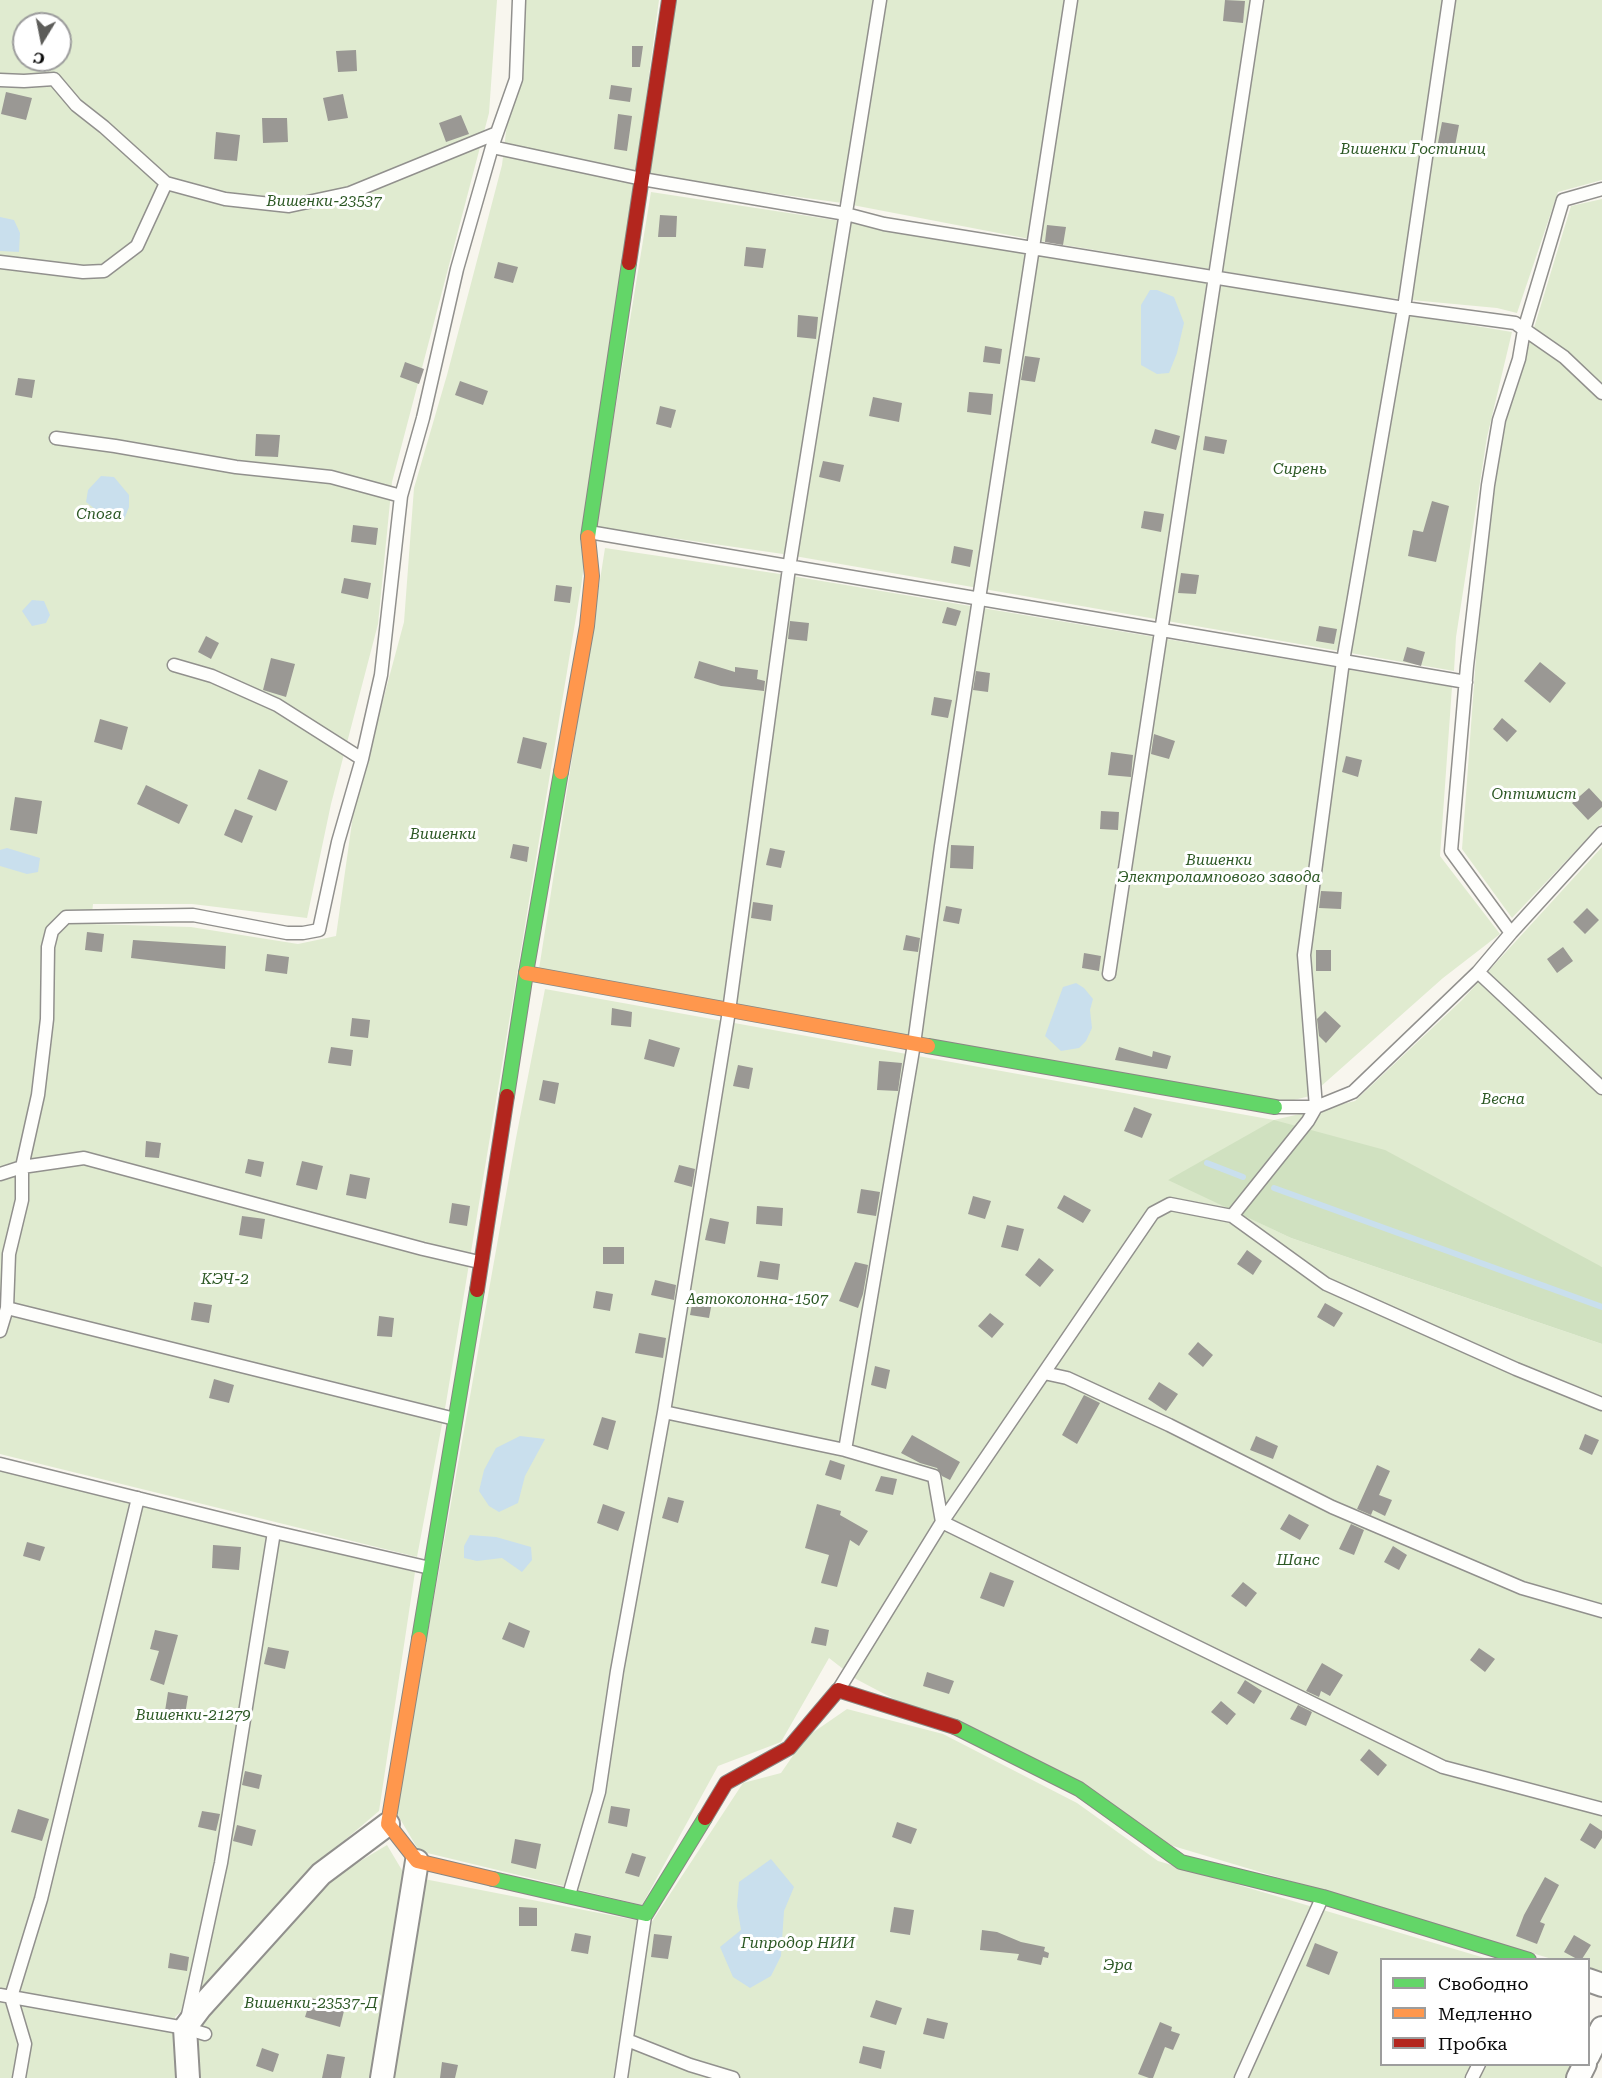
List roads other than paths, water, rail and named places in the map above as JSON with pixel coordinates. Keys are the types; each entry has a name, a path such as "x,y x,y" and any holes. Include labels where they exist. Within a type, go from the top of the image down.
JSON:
{"street":[{"path":"188,2078 200,2008 321,1874 388,1824 456,1419 526,973 587,626 592,576 588,532 669,0"},
{"path":"526,973 1275,1107"},
{"path":"388,1824 417,1861 646,1914 726,1783 789,1748 838,1690 951,1725 1078,1789 1181,1862 1323,1897 1526,1958"},
{"path":"382,2078 417,1861"},
{"path":"1590,2052 1602,2028"}],"lane":[{"path":"0,1331 7,1308 9,1254 22,1200 22,1167 38,1095 46,1020 48,947 52,932 66,917 193,915 287,933 319,930 338,842 362,759 381,675 401,496 423,418 457,269 492,147 516,79 519,0"},
{"path":"568,1896 599,1792 617,1671 664,1412 729,1011 789,568 880,0"},
{"path":"845,1450 914,1044 941,846 1071,0"},
{"path":"1109,974 1257,0"},
{"path":"1232,1215 1308,1121 1316,1107 1304,954 1343,661 1404,308 1449,0"},
{"path":"0,80 54,79 76,105 166,183 225,199 289,206 350,193 497,133"},
{"path":"492,147 642,179 846,214 884,224 1404,308 1515,323 1563,357 1602,393"},
{"path":"0,262 83,272 104,270 137,246 166,183"},
{"path":"1511,933 1451,850 1466,682 1489,474 1499,420 1520,359 1524,330 1563,200 1602,189"},
{"path":"56,438 236,467 331,477 401,496"},
{"path":"588,532 1466,682"},
{"path":"174,665 212,676 276,705 362,759"},
{"path":"1275,1107 1316,1107 1353,1092 1478,972 1602,833"},
{"path":"1478,972 1602,1088"},
{"path":"0,1173 22,1167 84,1158 481,1263"},
{"path":"838,1690 942,1522 1153,1213 1170,1204 1232,1215 1326,1284 1516,1369 1602,1404"},
{"path":"7,1308 456,1419"},
{"path":"1044,1373 1067,1378 1169,1425 1332,1508 1522,1588 1602,1611"},
{"path":"664,1412 845,1450 934,1476 942,1522"},
{"path":"0,1464 274,1532 431,1568"},
{"path":"19,2078 25,2044 6,1996 41,1899 138,1498"},
{"path":"942,1522 1443,1767 1602,1809"},
{"path":"6,1996 195,2031 274,1532"},
{"path":"1241,2078 1323,1897"},
{"path":"621,2078 646,1914"},
{"path":"627,2040 690,2065 733,2078"}],"water":[{"path":"0,217 14,220 20,233 19,252 0,251"},
{"path":"1150,290 1157,290 1174,297 1184,323 1177,353 1169,373 1157,374 1141,365 1141,305"},
{"path":"101,476 114,477 129,495 129,507 124,520 104,516 86,502 88,490"},
{"path":"32,600 44,601 50,615 46,623 32,626 22,611"},
{"path":"7,848 40,858 38,872 27,874 0,866 0,850"},
{"path":"1076,983 1084,988 1093,999 1090,1010 1092,1028 1086,1041 1079,1048 1061,1051 1045,1036 1063,987"},
{"path":"520,1436 545,1439 525,1476 518,1503 499,1512 489,1506 479,1491 484,1470 496,1448"},
{"path":"470,1535 496,1537 531,1547 532,1560 522,1572 502,1558 477,1561 464,1558 464,1546"},
{"path":"771,1859 794,1887 784,1911 781,1956 771,1976 750,1988 733,1977 720,1947 741,1930 737,1906 739,1882"}],"waterway":[{"path":"1207,1163 1243,1177"},
{"path":"1274,1188 1602,1307"}],"park label":[{"name":"Вишенки Гостиниц","path":"1413,150"},
{"name":"Вишенки-23537","path":"324,202"},
{"name":"Сирень","path":"1300,470"},
{"name":"Спога","path":"99,515"},
{"name":"Оптимист","path":"1534,795"},
{"name":"Вишенки","path":"443,835"},
{"name":"Вишенки Электролампового завода","path":"1219,870"},
{"name":"Весна","path":"1503,1100"},
{"name":"КЭЧ-2","path":"225,1280"},
{"name":"Автоколонна-1507","path":"757,1300"},
{"name":"Шанс","path":"1298,1561"},
{"name":"Вишенки-21279","path":"193,1716"},
{"name":"Гипродор НИИ","path":"798,1944"},
{"name":"Эра","path":"1118,1966"},
{"name":"Вишенки-23537-Д","path":"311,2004"}]}
